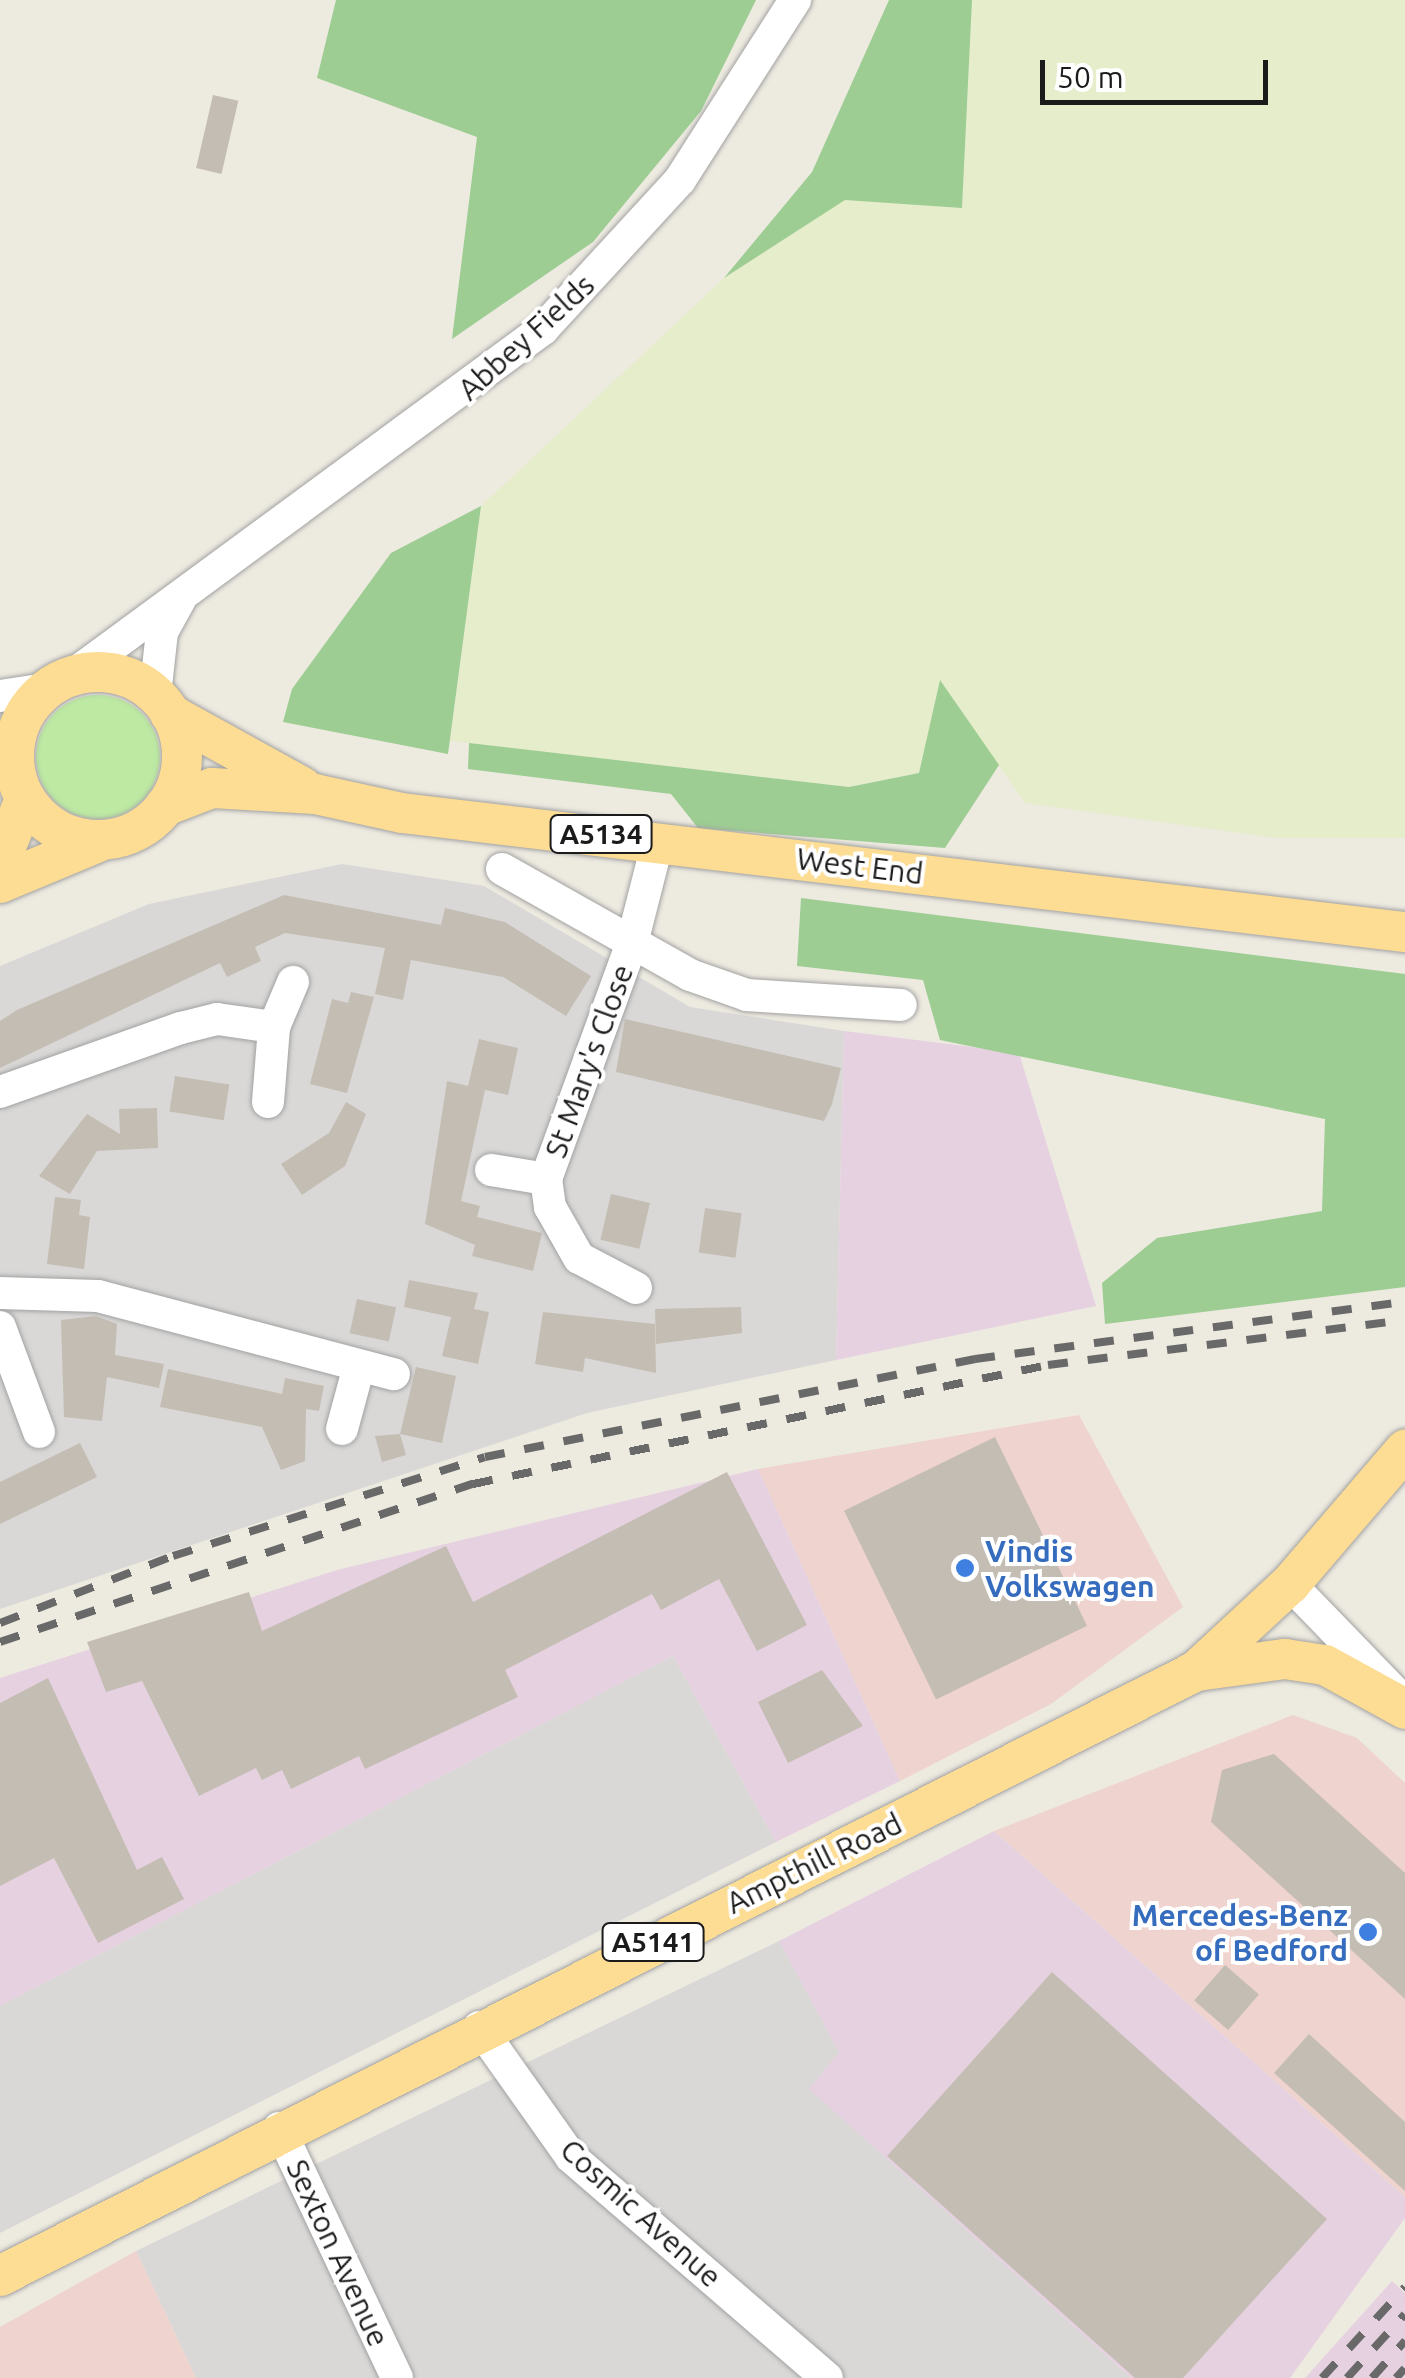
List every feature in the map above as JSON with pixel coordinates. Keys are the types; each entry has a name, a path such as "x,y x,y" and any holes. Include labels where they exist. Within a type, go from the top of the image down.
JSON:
{"main road":[{"name":"A5134","path":"62,681 117,673 162,705"},
{"path":"62,681 23,718 6,747 25,799 62,833 96,842"},
{"path":"162,705 183,759 165,806"},
{"name":"West End","path":"162,705 316,794"},
{"name":"West End","path":"165,806 212,788 316,794 658,841 1404,932"},
{"path":"0,862 25,799"},
{"name":"A5134","path":"0,883 96,842 127,836 165,806"},
{"name":"Ampthill Road","path":"0,2276 479,2026 1196,1671 1290,1584 1405,1450"},
{"path":"1196,1671 1285,1658 1324,1665 1405,1706"}],"street":[{"name":"Abbey Fields","path":"62,681 180,599 543,329 680,180 794,0"},
{"path":"162,705 162,632 180,599"},
{"path":"0,696 62,681"},
{"path":"632,942 658,841"},
{"name":"St Mary's Close","path":"502,869 632,942 746,995 900,1005"},
{"name":"St Mary's Close","path":"632,942 546,1179 550,1208 579,1258 636,1288"},
{"path":"268,1102 274,1027 294,982"},
{"path":"0,1092 181,1028 231,1019 274,1027"},
{"name":"St Mary's Close","path":"491,1170 546,1179"},
{"path":"0,1293 98,1296 394,1374"},
{"path":"0,1326 10,1403 40,1432"},
{"path":"342,1429 359,1366"},
{"path":"1290,1584 1405,1706"},
{"name":"Cosmic Avenue","path":"479,2026 571,2156 827,2378"},
{"name":"Sexton Avenue","path":"278,2128 397,2378"}],"shaded area":[{"path":"342,864 484,886 690,1007 844,1031 836,1360 587,1413 0,1609 0,966 149,904"},
{"path":"844,1031 1019,1053 1096,1306 836,1360"},
{"path":"1079,1415 1183,1607 1051,1704 900,1781 758,1469"},
{"path":"758,1469 900,1781 776,1842 673,1656 0,2006 0,1678 337,1570"},
{"path":"673,1656 776,1842 0,2233 0,2006"},
{"path":"1293,1715 1357,1738 1405,1783 1405,2197 994,1831"},
{"path":"994,1831 1405,2197 1405,2218 1290,2378 1131,2378 809,2089 839,2052 779,1941"},
{"path":"779,1941 840,2053 810,2089 1131,2378 196,2378 136,2251"},
{"path":"136,2251 196,2378 0,2378 0,2327"},
{"path":"1392,2281 1405,2293 1405,2378 1305,2378"}],"green space":[{"path":"336,0 756,0 701,111 593,242 452,339 477,137 317,78"},
{"path":"889,0 972,0 962,208 845,200 724,278 812,172"},
{"path":"972,0 1405,0 1405,838 1275,838 1025,803 940,681 919,773 849,787 450,741 481,506 724,278 845,199 962,208"},
{"path":"481,506 448,754 283,722 292,689 391,553"},
{"path":"940,680 999,765 945,848 698,828 671,794 468,769 469,743 849,787 919,773"},
{"path":"98,695 122,700 142,713 155,733 160,757 155,781 142,801 122,814 98,819 74,814 54,801 41,781 36,757 41,733 54,713 74,700"},
{"path":"801,898 1405,974 1405,1287 1105,1324 1102,1283 1157,1238 1322,1211 1325,1119 940,1040 923,980 797,966"}],"building":[{"path":"213,95 238,101 221,174 196,168"},
{"path":"284,895 441,925 445,908 505,922 591,976 566,1016 503,977 411,960 403,1000 375,994 385,948 285,933 255,947 261,961 227,977 220,963 0,1068 0,1021 17,1010"},
{"path":"351,992 374,997 347,1093 310,1084 332,999 348,1003"},
{"path":"625,1019 841,1068 832,1104 824,1121 616,1072"},
{"path":"479,1039 518,1048 508,1095 477,1088 485,1090 461,1201 480,1206 477,1217 542,1233 533,1271 472,1256 475,1245 425,1224 447,1081 468,1086"},
{"path":"175,1076 229,1085 224,1120 169,1112"},
{"path":"346,1102 366,1114 345,1166 302,1195 281,1164 329,1133"},
{"path":"157,1108 158,1148 97,1151 70,1194 39,1176 87,1114 120,1134 119,1109"},
{"path":"611,1194 650,1203 639,1249 600,1240"},
{"path":"55,1197 81,1200 79,1215 90,1217 84,1269 47,1264"},
{"path":"705,1208 742,1213 735,1258 699,1253"},
{"path":"409,1280 478,1293 474,1309 489,1312 478,1364 442,1356 451,1317 404,1307"},
{"path":"357,1299 396,1307 389,1342 350,1333"},
{"path":"741,1307 742,1333 656,1344 655,1309"},
{"path":"543,1312 655,1324 656,1373 585,1358 583,1372 535,1364"},
{"path":"96,1316 117,1324 115,1355 164,1364 159,1388 107,1377 102,1421 64,1417 61,1320"},
{"path":"416,1367 456,1376 442,1443 400,1434"},
{"path":"168,1369 282,1394 285,1378 324,1386 319,1411 306,1409 305,1461 281,1470 262,1427 160,1407"},
{"path":"400,1434 406,1455 382,1462 375,1436"},
{"name":"Vindis Volkswagen","path":"995,1437 1087,1626 936,1699 844,1511"},
{"path":"80,1443 97,1477 0,1524 0,1482"},
{"path":"727,1472 807,1625 757,1651 719,1579 661,1610 652,1594 505,1670 518,1697 365,1769 359,1756 291,1789 282,1770 262,1780 256,1768 199,1796 142,1681 106,1692 87,1642 249,1592 262,1631 446,1546 473,1602"},
{"path":"822,1670 863,1726 788,1763 758,1702"},
{"path":"48,1678 137,1870 162,1857 184,1899 98,1943 54,1858 0,1886 0,1703"},
{"name":"Mercedes-Benz of Bedford","path":"1274,1754 1405,1873 1405,1999 1211,1822 1222,1770"},
{"path":"1225,1965 1259,1995 1228,2030 1194,2000"},
{"path":"1052,1972 1327,2219 1183,2378 1135,2378 887,2156"},
{"path":"1309,2034 1405,2122 1405,2191 1274,2073"}],"railway":[{"path":"0,1623 173,1556 485,1457 975,1359 1405,1302"},
{"path":"0,1642 473,1484 1048,1365 1405,1320"},
{"path":"1322,2378 1405,2287"},
{"path":"1347,2378 1405,2314"},
{"path":"1372,2378 1405,2341"},
{"path":"1396,2378 1405,2368"}],"place":[{"name":"Vindis Volkswagen","path":"965,1568"},
{"name":"Mercedes-Benz of Bedford","path":"1368,1932"}]}
